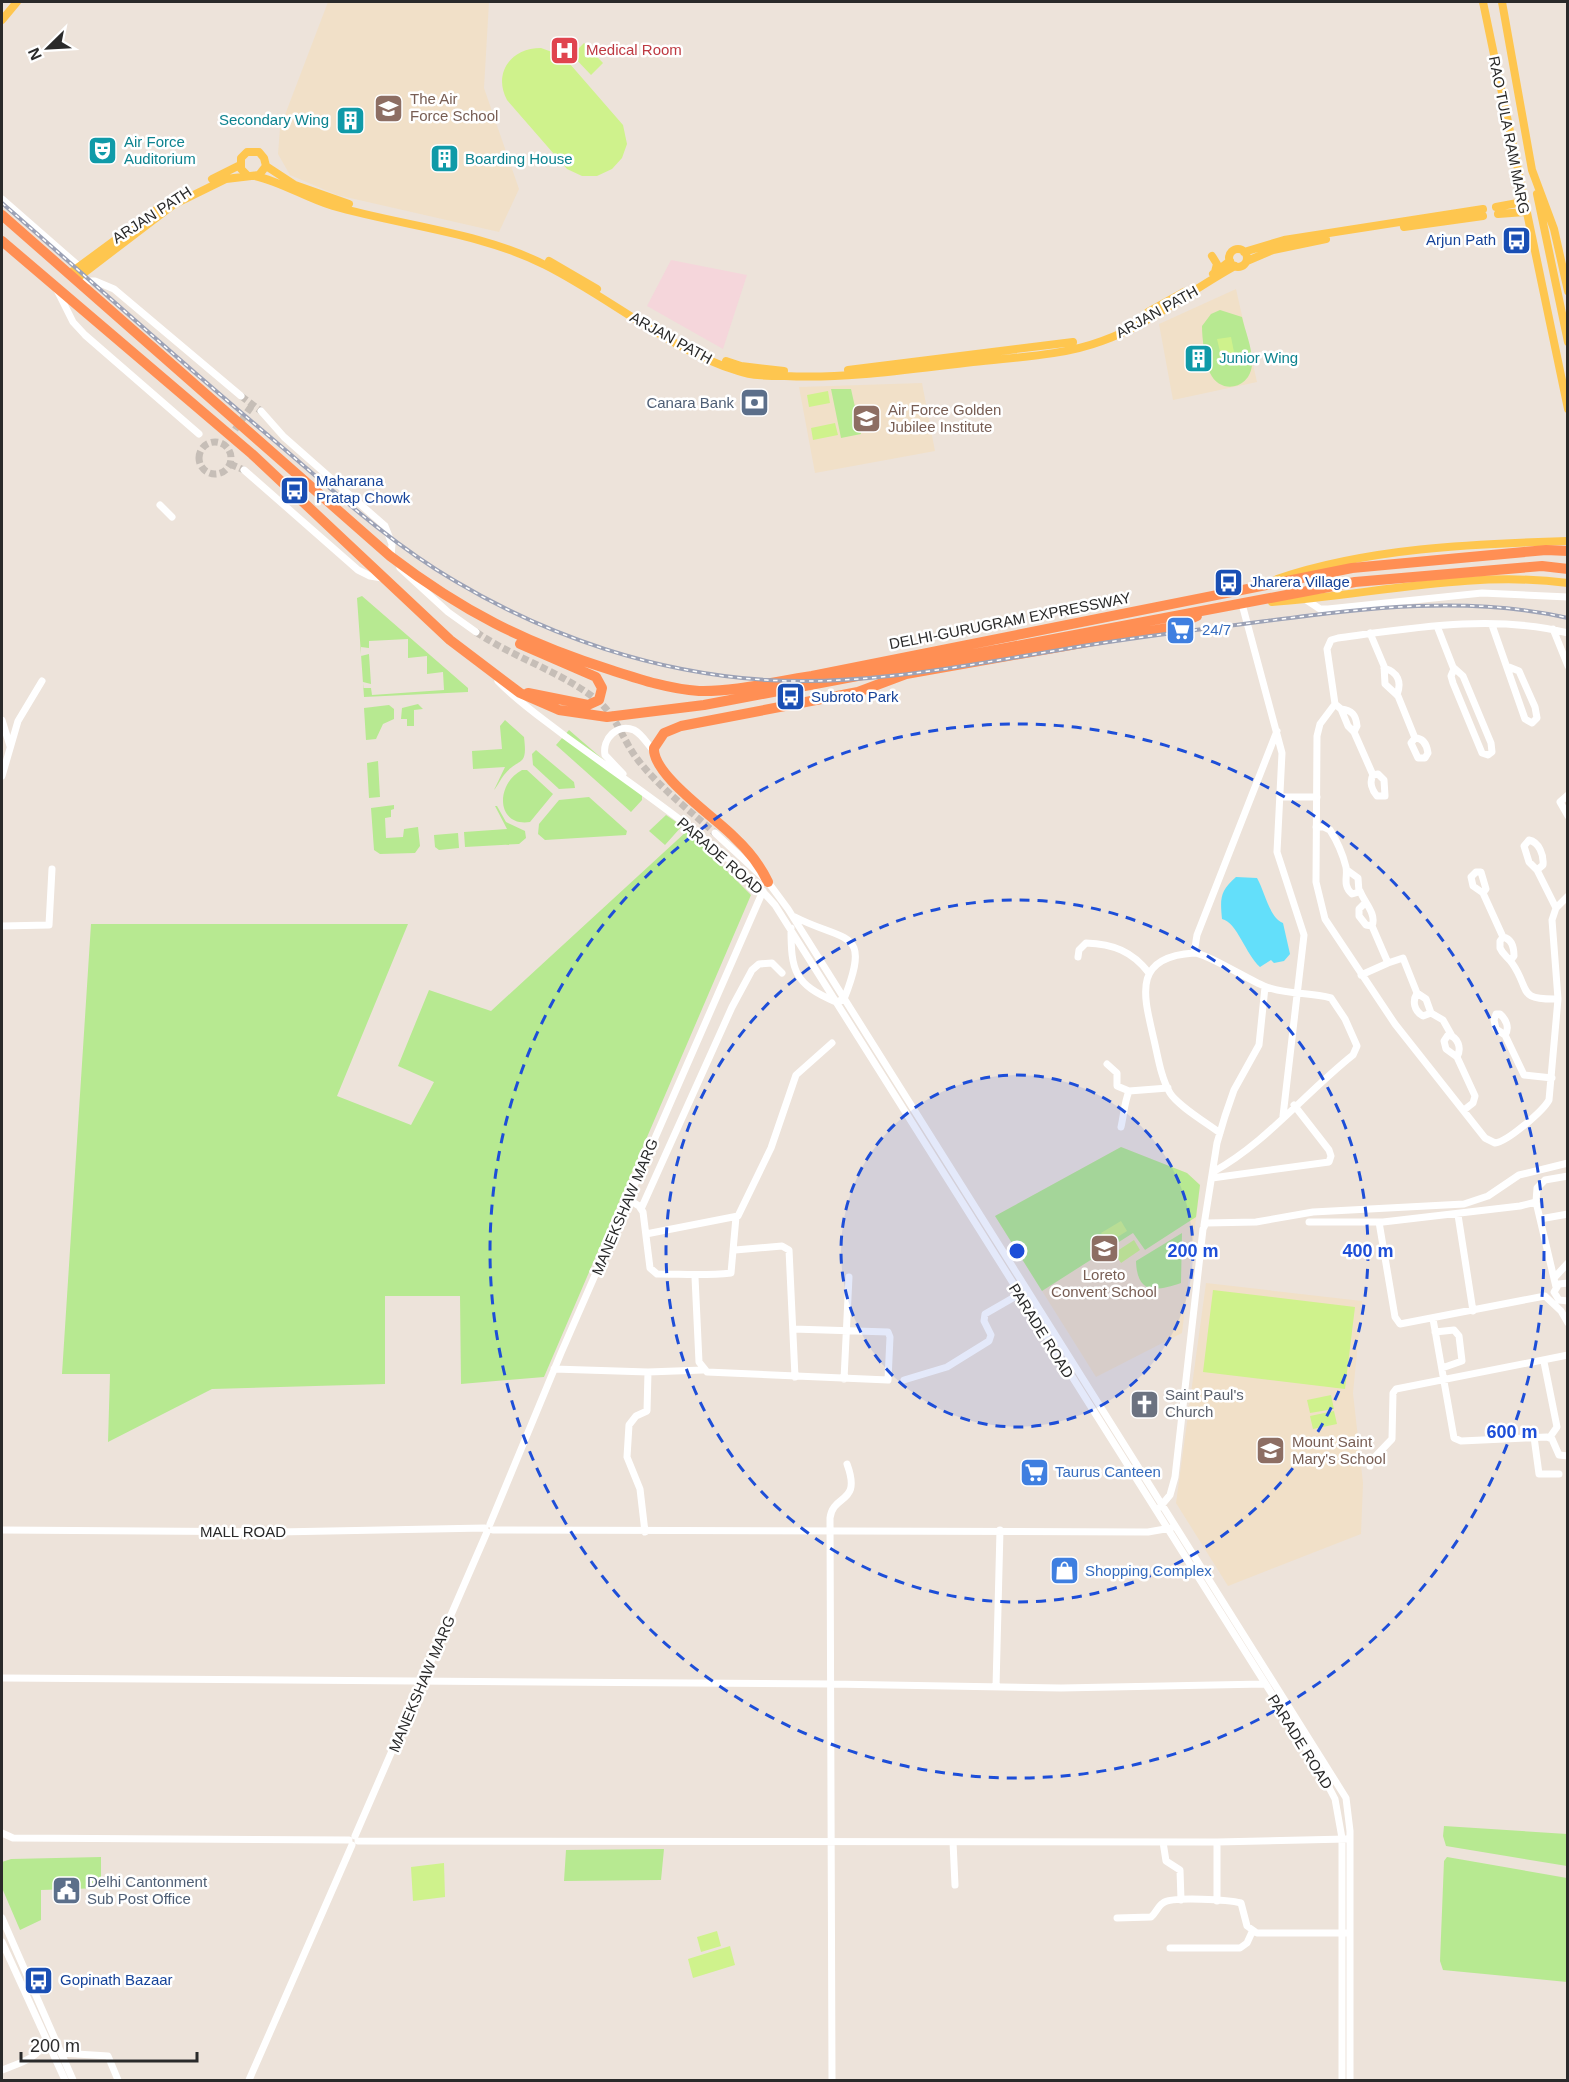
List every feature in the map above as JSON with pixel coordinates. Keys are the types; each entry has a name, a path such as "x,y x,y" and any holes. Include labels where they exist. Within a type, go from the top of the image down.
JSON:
{"highway":[{"path":"2,215 77,275 390,556 434,590 474,613 511,639 596,677 602,688 599,700 588,705 520,693 490,673 450,640 252,454 2,241"},
{"name":"DELHI-GURUGRAM EXPRESSWAY","path":"474,613 516,636 592,664 636,678 701,691 812,676 1352,568 1546,550 1568,551"},
{"name":"DELHI-GURUGRAM EXPRESSWAY","path":"520,693 559,710 607,717 628,715 704,705 1355,582 1542,566 1568,568"},
{"path":"765,886 741,844 658,764 654,752 660,736 681,726 858,692 906,674 1173,627 1205,611"}],"main road":[{"path":"2,18 15,2"},
{"name":"RAO TULA RAM MARG","path":"1483,2 1568,409"},
{"name":"RAO TULA RAM MARG","path":"1502,2 1532,170 1554,229 1568,291"},
{"path":"255,151 262,154 266,166 262,173 251,176 240,165 244,154 255,151"},
{"name":"ARJAN PATH","path":"77,275 167,202 240,165"},
{"name":"ARJAN PATH","path":"266,166 289,182 316,194 534,254 565,269 710,355 752,368 839,371 1040,348 1094,339 1123,326 1233,264"},
{"path":"1532,170 1568,342"},
{"name":"ARJAN PATH","path":"77,275 173,205 220,181 251,176 272,180 299,194 332,205 511,249 547,266 704,358 742,372 803,377 884,373 1042,354 1099,342 1172,306 1233,264"},
{"path":"1497,211 1524,207"},
{"path":"1245,256 1242,266 1233,264 1233,252 1245,256 1284,240 1483,213"},
{"path":"1212,256 1217,264 1214,273"},
{"path":"1242,591 1317,565 1400,553 1512,543 1568,541"},
{"path":"1242,604 1305,600 1492,580 1539,579 1568,583"}],"street":[{"path":"2,199 77,275 120,294 241,396"},
{"path":"77,275 95,281"},
{"path":"56,289 73,322 85,335 199,434"},
{"path":"261,411 284,437 379,519 390,534 390,556 415,583 476,632"},
{"path":"244,470 358,570 370,576 385,578"},
{"path":"160,506 172,517"},
{"path":"1305,600 1320,609 1328,609 1482,592 1568,597"},
{"path":"1242,604 1277,731 1282,759 1276,852 1304,935 1299,995 1283,1116"},
{"path":"1492,625 1509,667 1508,677 1525,719 1532,723 1538,715 1535,707 1519,671 1509,667"},
{"path":"1373,775 1354,732 1348,727 1338,707 1328,644 1338,638 1437,626 1528,625 1568,633"},
{"path":"1437,626 1455,669 1463,676 1491,743 1492,752 1488,755 1482,753 1453,683 1451,676 1455,669"},
{"path":"1553,629 1568,666"},
{"path":"1370,633 1384,668 1385,684 1397,694 1415,738"},
{"path":"1384,668 1394,672 1399,679 1400,686 1397,694"},
{"name":"PARADE ROAD","path":"490,673 528,708 765,886 944,1177 1331,1791 1345,1839"},
{"path":"2,776 18,722 42,681"},
{"path":"1338,707 1317,732 1316,882 1320,905 1329,927 1395,1024 1490,1142 1500,1143 1548,1104 1558,999 1552,925 1556,908 1568,896"},
{"path":"2,720 10,746"},
{"path":"644,794 608,760 604,746 612,733 629,729 639,733 654,752"},
{"path":"1194,953 1197,935 1277,731"},
{"path":"1568,795 1560,802 1568,816"},
{"path":"1281,797 1317,797"},
{"path":"1316,827 1330,830 1347,870 1356,876 1365,903 1373,915 1372,926 1388,963"},
{"name":"PARADE ROAD","path":"715,833 792,915 1333,1774 1349,1809 1345,1839 1350,2080"},
{"path":"2,926 49,926 52,869"},
{"path":"1347,870 1345,880 1348,890 1352,894 1360,891"},
{"path":"1538,870 1556,908"},
{"name":"MANEKSHAW MARG","path":"249,2080 424,1682 554,1369 765,886"},
{"path":"1483,893 1503,937 1512,945 1514,956 1511,960"},
{"path":"1365,903 1359,909 1359,916 1366,925 1372,926"},
{"path":"791,928 792,958 800,980 812,991 836,1002 844,999 856,966 855,949 841,934 792,915"},
{"path":"1503,937 1499,942 1500,948 1511,960 1529,996 1538,999 1558,999"},
{"path":"1078,957 1079,950 1086,943 1115,946 1135,957 1149,973"},
{"path":"1212,1175 1246,1152 1294,1105 1353,1055 1357,1046 1345,1019 1331,998 1299,995 1265,987 1203,955 1194,953 1167,960 1149,973 1144,994 1168,1089 1172,1096 1220,1133"},
{"path":"1361,975 1403,958 1417,993 1426,999 1431,1013 1443,1020 1459,1048 1457,1057 1475,1098 1464,1110"},
{"path":"736,1217 735,1250 731,1273 695,1277 691,1274 652,1272 642,1209 732,1007 752,970 759,964 772,963 782,973"},
{"path":"1155,1511 1170,1495 1175,1477 1191,1317 1220,1133 1234,1090 1259,1045 1265,987"},
{"path":"1417,993 1414,1000 1418,1012 1424,1016 1431,1013"},
{"path":"1505,1035 1524,1075 1552,1078"},
{"path":"1452,1036 1446,1037 1445,1046 1448,1053 1457,1057"},
{"path":"646,1234 736,1217 741,1212 771,1148 796,1075 832,1043"},
{"path":"1107,1064 1117,1073 1117,1086 1129,1091 1168,1089"},
{"path":"1121,1127 1123,1108 1129,1091"},
{"path":"1212,1175 1329,1162 1331,1156 1329,1150 1294,1105"},
{"path":"1204,1225 1214,1221 1256,1222 1316,1212 1464,1204 1488,1196 1519,1175 1568,1163"},
{"path":"944,1177 953,1171"},
{"path":"1553,1293 1554,1278 1536,1202 1537,1188 1545,1180 1568,1176"},
{"path":"628,1199 642,1209"},
{"path":"1309,1222 1379,1222 1458,1215 1536,1202"},
{"path":"1540,1219 1568,1214"},
{"path":"1458,1215 1473,1311"},
{"path":"1379,1222 1397,1321 1405,1324 1553,1293 1568,1283"},
{"path":"735,1250 782,1246 788,1248 795,1377"},
{"path":"1554,1278 1568,1263"},
{"path":"695,1277 699,1362 703,1370"},
{"path":"844,1379 849,1277"},
{"path":"1553,1293 1564,1302 1567,1318"},
{"path":"904,1380 947,1367 989,1341 991,1335 984,1321 985,1314 1018,1295"},
{"path":"1433,1319 1455,1439 1550,1437"},
{"path":"554,1369 648,1372 703,1370 723,1374 888,1380 890,1337 885,1331 793,1329"},
{"path":"1435,1332 1454,1330 1460,1336 1462,1361 1442,1368"},
{"path":"1370,1466 1371,1461 1392,1439 1395,1390 1443,1379 1544,1362 1568,1355"},
{"path":"1544,1362 1557,1427 1550,1437"},
{"path":"645,1532 640,1489 627,1457 629,1425 634,1418 647,1411 648,1372"},
{"path":"1557,1427 1568,1426"},
{"path":"1534,1437 1539,1474 1559,1474"},
{"path":"1550,1437 1559,1455 1568,1456"},
{"path":"832,2080 831,1512 847,1498 852,1486 847,1464"},
{"name":"MALL ROAD","path":"2,1530 278,1532 489,1528 645,1532 1000,1530 1148,1532 1175,1526"},
{"path":"996,1687 1000,1530"},
{"path":"2,1678 831,1684 1061,1688 1264,1684"},
{"path":"2,1833 14,1838 667,1844 831,1840 1217,1842 1345,1839"},
{"path":"953,1842 954,1886"},
{"path":"1163,1842 1166,1861 1180,1870 1181,1900"},
{"path":"1217,1842 1217,1901"},
{"path":"1117,1918 1151,1917 1164,1902 1181,1900 1241,1903 1246,1923 1252,1932"},
{"path":"2,1918 73,2080"},
{"path":"1252,1932 1346,1933"},
{"path":"1170,1948 1240,1947 1247,1943 1252,1932"},
{"name":"PARADE ROAD","path":"1342,2080 1346,1933"},
{"path":"2,1942 65,2080"},
{"path":"2,2070 30,2059 41,2050 46,2039"},
{"path":"61,2053 108,2056 118,2080"}],"shaded area":[{"name":"The Air Force School","path":"328,2 489,2 484,88 519,189 499,232 337,195 290,175 278,154 280,128"},
{"path":"671,260 747,275 723,349 647,306"},
{"path":"1236,289 1257,382 1173,400 1159,324"},
{"name":"Air Force Golden Jubilee Institute","path":"922,383 935,451 815,473 799,387"},
{"name":"Loreto Convent School","path":"1121,1147 1187,1173 1200,1185 1182,1333 1096,1377 995,1216"},
{"name":"Mount Saint Mary's School","path":"1206,1283 1362,1301 1353,1393 1363,1483 1361,1534 1228,1586 1176,1503"}],"green space":[{"path":"584,43 603,63 591,75 572,55"},
{"path":"541,48 563,56 623,125 627,144 622,158 612,169 597,176 582,176 567,169 507,100 502,81 507,64 521,52"},
{"path":"1220,310 1242,317 1251,352 1252,364 1247,379 1235,386 1221,385 1215,380 1205,357 1202,326 1211,314"},
{"path":"1231,337 1235,357 1222,360 1217,339"},
{"path":"831,389 851,389 861,434 841,438"},
{"path":"828,391 830,403 809,407 807,395"},
{"path":"835,423 838,435 813,440 811,428"},
{"path":"362,596 468,688 468,692 364,697 363,688 371,688 372,695 444,690 443,672 427,674 427,656 408,658 408,639 369,641 369,648 361,647 361,655 357,598"},
{"path":"369,654 371,684 363,683 361,656"},
{"path":"418,704 423,709 414,710 414,726 407,726 407,719 401,719 402,708"},
{"path":"389,705 394,709 394,719 383,724 376,739 366,740 364,708"},
{"path":"505,720 524,737 525,754 521,761 509,769 494,790 505,767 473,769 472,751 502,749 500,726"},
{"path":"569,730 642,793 642,800 631,812 556,745"},
{"path":"536,750 574,782 575,788 559,789 533,765 532,754"},
{"path":"378,761 380,797 369,798 367,763"},
{"path":"522,770 527,770 553,794 530,822 519,822 511,818 505,811 503,803 507,785 513,776"},
{"path":"589,797 627,831 626,835 545,840 538,834 539,824 559,800"},
{"path":"394,805 391,817 385,818 386,838 403,837 404,829 418,827 420,846 415,853 380,854 374,850 371,808"},
{"path":"495,806 506,822 525,831 526,838 519,844 465,847 464,832 507,829"},
{"path":"666,815 682,826 665,845 649,831"},
{"path":"687,831 751,895 544,1377 461,1384 460,1296 385,1296 385,1384 212,1389 108,1442 110,1374 62,1374 91,924 408,924 337,1096 411,1125 434,1082 398,1066 429,990 491,1011"},
{"path":"458,833 459,848 439,850 435,847 434,835"},
{"path":"1121,1147 1187,1173 1200,1185 1196,1217 1145,1250 1133,1233 1042,1291 995,1216"},
{"path":"1121,1221 1127,1231 1108,1243 1101,1233"},
{"path":"1182,1233 1181,1283 1156,1289 1144,1285 1137,1272 1136,1261"},
{"path":"1134,1240 1140,1250 1121,1263 1114,1253"},
{"path":"1213,1290 1355,1307 1345,1389 1203,1372"},
{"path":"1331,1395 1334,1409 1310,1413 1307,1400"},
{"path":"1334,1411 1337,1424 1313,1429 1310,1416"},
{"path":"1444,1826 1567,1834 1567,1866 1446,1846 1443,1836"},
{"path":"664,1849 661,1880 564,1881 566,1850"},
{"path":"101,1857 101,1888 41,1890 41,1920 20,1930 2,1888 2,1862 11,1859"},
{"path":"1447,1857 1567,1878 1567,1982 1443,1970 1440,1961 1444,1861"},
{"path":"444,1863 445,1897 413,1901 411,1867"},
{"path":"717,1931 721,1946 701,1952 697,1937"},
{"path":"730,1946 735,1965 693,1978 688,1959"}],"water":[{"path":"1236,877 1257,878 1271,910 1283,923 1290,954 1284,961 1274,963 1271,960 1260,967 1237,932 1222,919 1222,895"}],"tunnel":[{"path":"241,396 261,411"},
{"path":"229,438 253,404"},
{"path":"215,442 227,446 231,458 227,470 215,474 203,470 199,458 203,446 215,442"},
{"path":"230,464 244,470"},
{"path":"476,632 568,681 597,700 610,713 633,753 647,770 715,833"}],"railway":[{"path":"2,203 230,403 404,548 455,581 528,619 604,649 644,660 725,676 766,680 840,680 913,673 1137,638 1379,608 1455,605 1530,611 1568,618"}],"place":[{"name":"Medical Room","path":"565,50"},
{"name":"The Air Force School","path":"389,108"},
{"name":"Secondary Wing","path":"350,120"},
{"name":"Air Force Auditorium","path":"103,151"},
{"name":"Boarding House","path":"444,159"},
{"name":"Arjun Path","path":"1517,240"},
{"name":"Junior Wing","path":"1198,358"},
{"name":"Canara Bank","path":"755,403"},
{"name":"Air Force Golden Jubilee Institute","path":"867,419"},
{"name":"Maharana Pratap Chowk","path":"295,490"},
{"name":"Jharera Village","path":"1229,582"},
{"name":"24/7","path":"1181,630"},
{"name":"Subroto Park","path":"790,697"},
{"name":"Loreto Convent School","path":"1104,1248"},
{"name":"Saint Paul's Church","path":"1144,1404"},
{"name":"Mount Saint Mary's School","path":"1271,1451"},
{"name":"Taurus Canteen","path":"1034,1472"},
{"name":"Shopping Complex","path":"1064,1571"},
{"name":"Delhi Cantonment Sub Post Office","path":"66,1891"},
{"name":"Gopinath Bazaar","path":"39,1980"}]}
